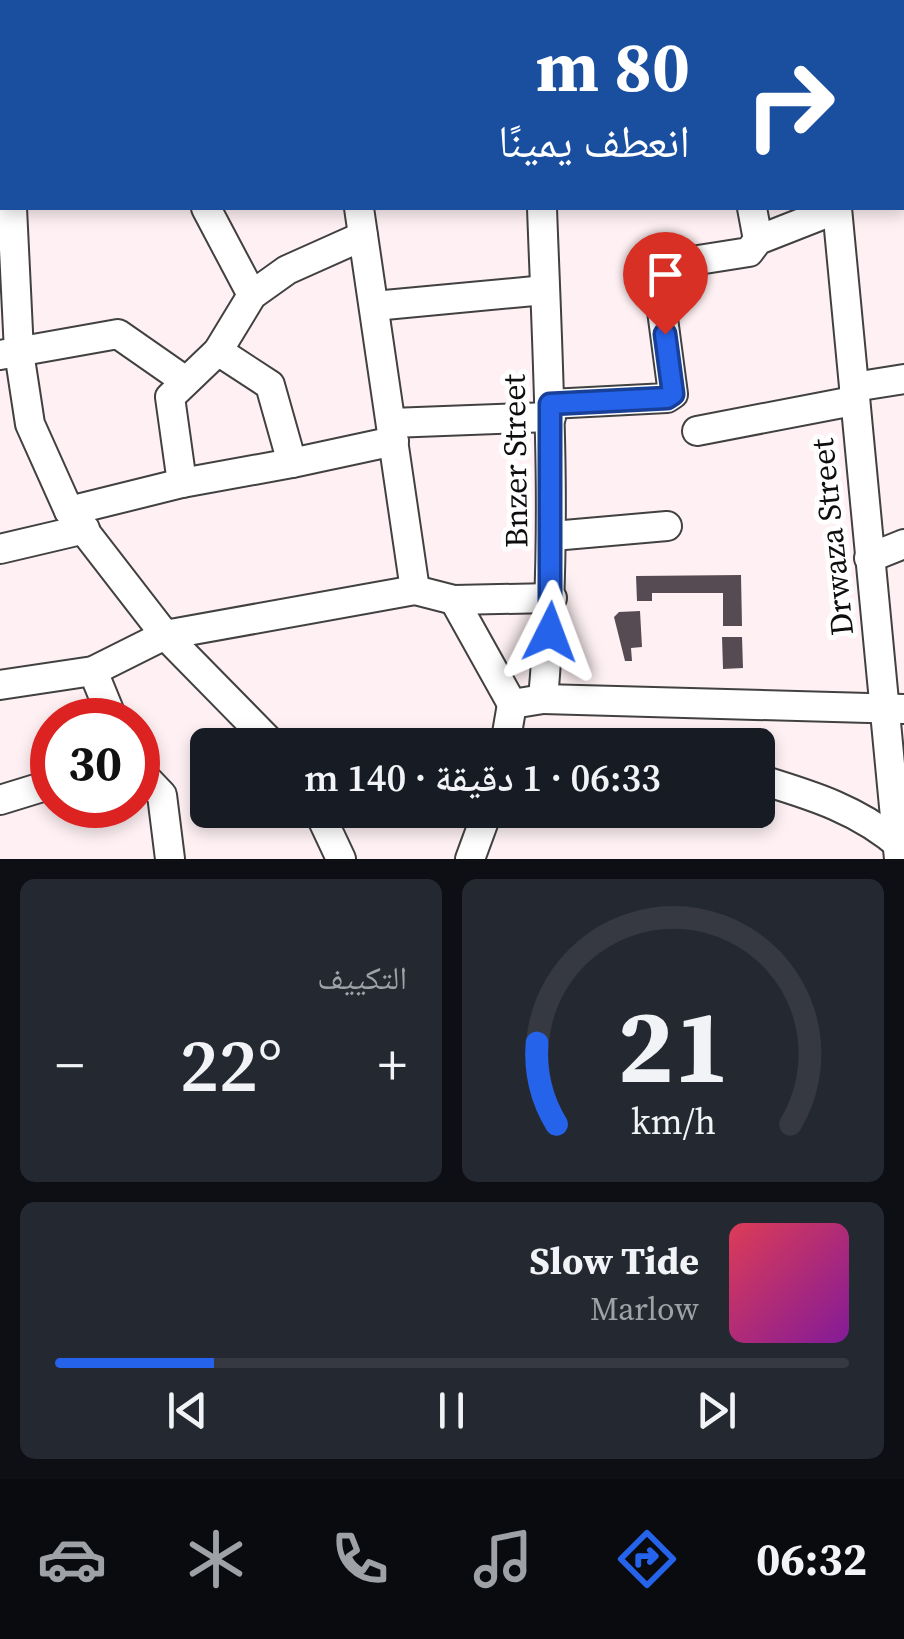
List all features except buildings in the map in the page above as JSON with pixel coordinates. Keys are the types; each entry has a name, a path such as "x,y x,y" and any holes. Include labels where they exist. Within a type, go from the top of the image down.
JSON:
{"street":[{"path":"12,210 10,354 30,424 77,520 166,635 256,728"},
{"path":"207,210 252,295"},
{"path":"358,210 415,590"},
{"name":"Bnzer Street","path":"542,210 553,536 544,699"},
{"path":"752,210 758,240"},
{"path":"0,549 182,482 292,464 392,432 667,398 673,394 657,274 660,266 749,252 758,240 832,210"},
{"name":"Drwaza Street","path":"837,210 868,558 892,665 900,850"},
{"path":"182,482 170,397 218,352 252,295 287,270 363,236"},
{"path":"374,306 545,290"},
{"path":"10,354 118,334 184,380"},
{"path":"218,352 270,385 292,464"},
{"path":"697,432 904,379"},
{"path":"553,536 667,526"},
{"path":"868,558 904,544"},
{"path":"0,685 92,671 166,635 415,590 454,600 552,598"},
{"path":"454,600 512,704 508,728"},
{"path":"92,671 103,698"},
{"path":"512,704 544,699 894,707"},
{"path":"775,783 802,789 847,808 900,850"},
{"path":"0,800 30,791"},
{"path":"160,793 170,859"},
{"path":"326,828 341,859"},
{"path":"470,859 481,828"}],"route":[{"path":"550,632 550,404 667,398 673,394 665,334"}]}
